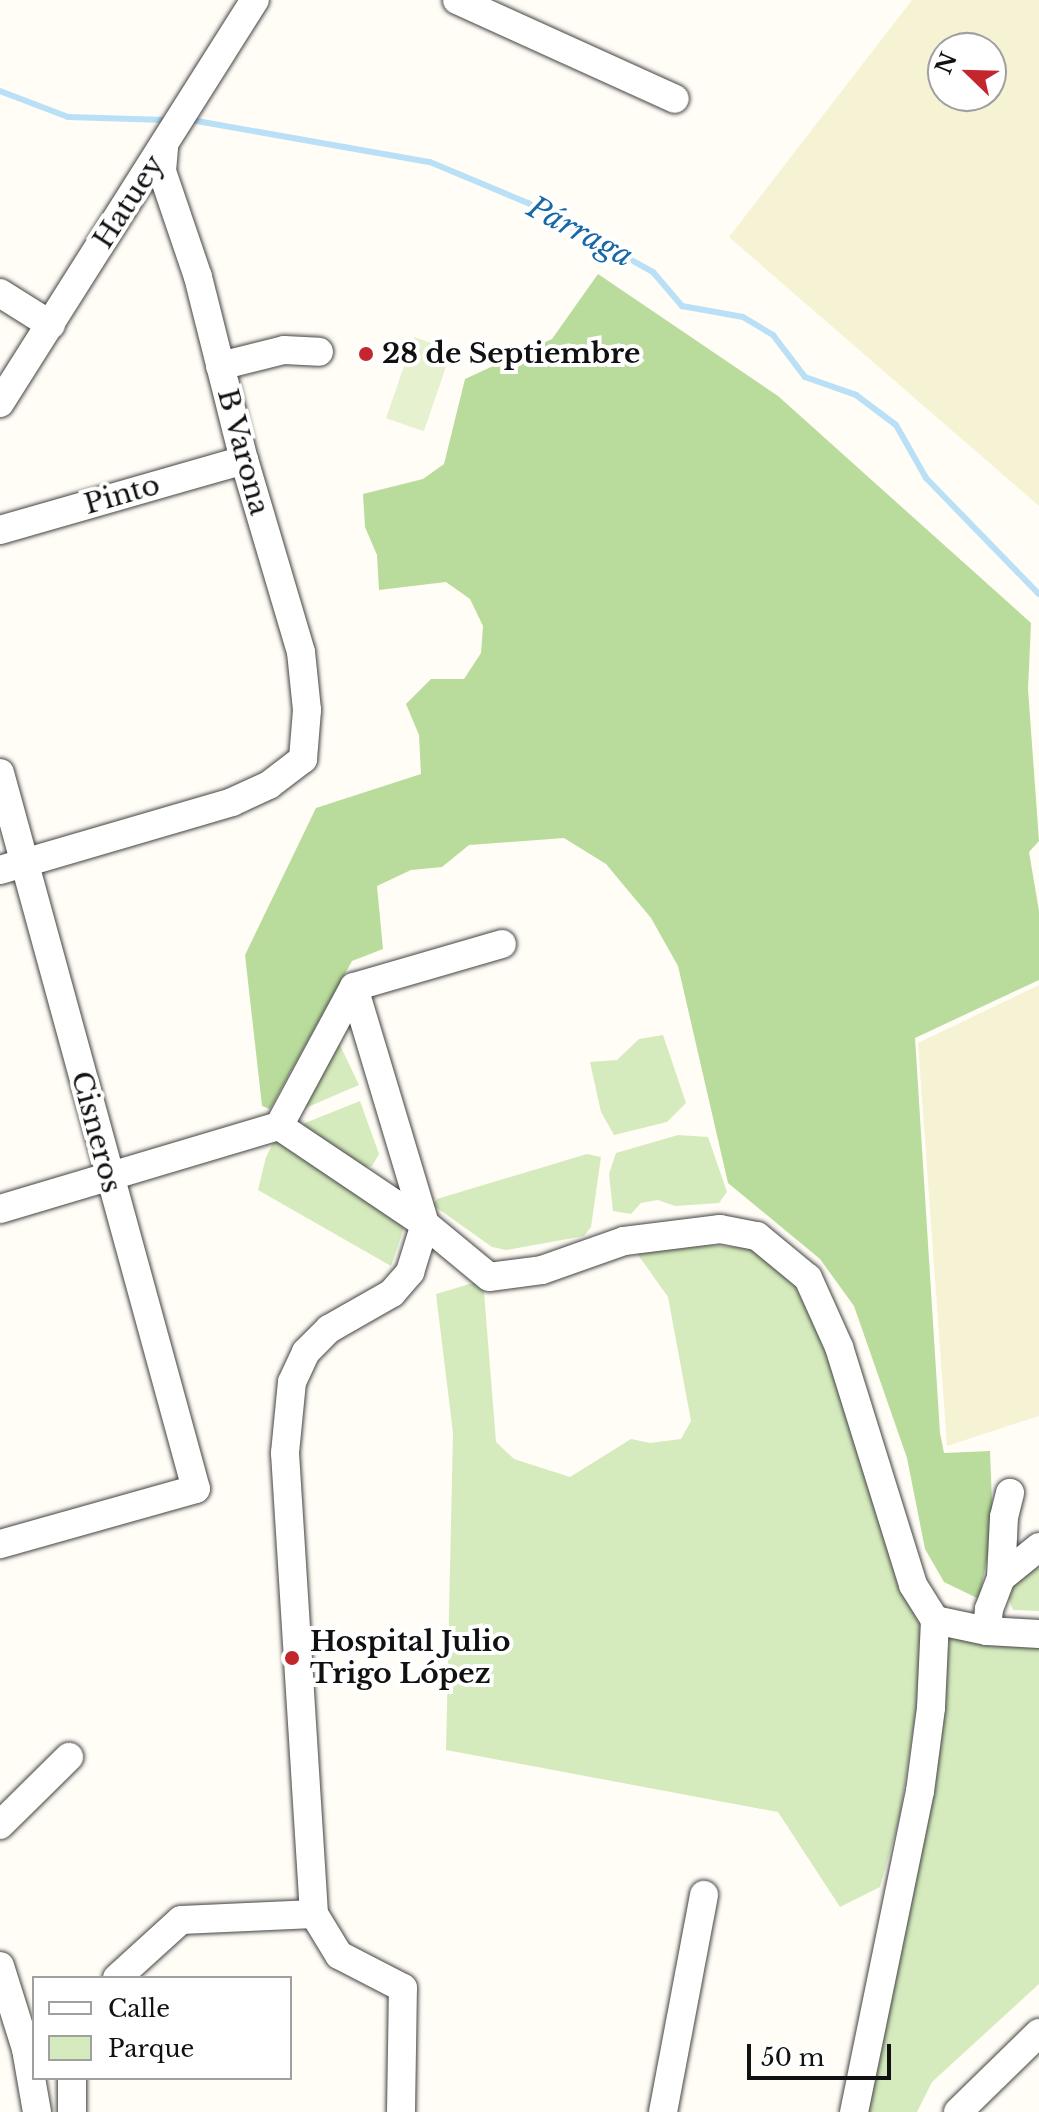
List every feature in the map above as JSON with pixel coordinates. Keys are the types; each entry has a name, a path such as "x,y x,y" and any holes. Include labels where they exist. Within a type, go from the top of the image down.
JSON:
{"street":[{"name":"Hatuey","path":"0,403 255,0"},
{"path":"457,0 675,99"},
{"name":"B Varona","path":"12,866 232,802 269,785 303,759 307,710 301,652 162,171 164,147"},
{"path":"0,293 51,325"},
{"path":"220,366 284,350 319,352"},
{"name":"Pinto","path":"0,530 244,460"},
{"name":"Cisneros","path":"0,773 12,866 108,1178 196,1489 0,1544"},
{"path":"0,1209 279,1126 354,987 502,944"},
{"path":"354,987 425,1224 410,1272 392,1293 329,1329 306,1352 292,1382 285,1453 314,1914 339,1955 403,1988 401,2112"},
{"path":"279,1126 425,1224 489,1277 542,1270 624,1241 720,1229 757,1236 808,1278 839,1347 913,1585 935,1620 933,1695 920,1791 854,2112"},
{"path":"987,1631 989,1609 1001,1578 1004,1517 1010,1493"},
{"path":"1001,1578 1039,1547"},
{"path":"935,1620 987,1631 1039,1634"},
{"path":"0,1825 69,1757"},
{"path":"663,2112 704,1895"},
{"path":"119,1976 181,1920 314,1914"},
{"path":"0,1966 26,2049 37,2112"},
{"path":"958,2112 1039,2033"},
{"path":"72,2080 72,2112"}],"shaded area":[{"path":"912,0 1039,0 1039,506 729,237"},
{"path":"1039,985 1039,1416 947,1446 918,1043"}],"green space":[{"path":"598,274 778,396 1031,623 1028,689 1039,841 1029,852 1039,911 1039,980 915,1038 940,1433 944,1453 990,1451 993,1529 979,1599 944,1582 925,1549 907,1458 854,1306 820,1259 728,1183 678,966 651,918 606,864 564,838 469,845 442,867 411,870 377,886 383,949 352,961 270,1109 262,1106 245,955 316,808 421,774 419,735 406,704 431,679 464,679 481,653 483,626 470,599 446,582 379,590 377,555 365,527 363,494 423,479 444,464 465,379 552,339"},
{"path":"414,337 452,350 424,431 386,418"},
{"path":"663,1035 686,1103 667,1122 614,1135 601,1112 590,1062 617,1060 639,1039"},
{"path":"338,1041 359,1085 296,1112"},
{"path":"360,1101 379,1154 372,1166 362,1167 295,1127"},
{"path":"678,1135 708,1137 727,1192 719,1203 675,1206 658,1200 641,1203 631,1214 613,1211 609,1174 616,1153"},
{"path":"280,1141 406,1222 391,1266 258,1190 266,1157 273,1143"},
{"path":"587,1154 601,1157 591,1227 584,1236 506,1250 492,1247 433,1205 437,1199"},
{"path":"661,1242 748,1248 780,1266 803,1293 828,1344 920,1611 926,1645 900,1816 880,1887 840,1907 778,1812 446,1750 453,1433 436,1294 483,1280 496,1442 514,1459 570,1477 631,1439 650,1443 681,1439 691,1421 668,1297 636,1252"},
{"path":"1039,1561 1039,1611 1013,1610 1006,1591"},
{"path":"950,1636 1039,1646 1039,1984 932,2082 917,2112 865,2112 926,1815"}],"waterway":[{"name":"Párraga","path":"0,91 68,117 167,120"},
{"name":"Párraga","path":"191,120 430,162 528,203 653,272 682,306 743,317 773,335 805,377 856,395 896,425 926,478 1039,594"}],"place":[{"name":"28 de Septiembre","path":"366,354"},
{"name":"Hospital Julio Trigo López","path":"292,1658"}]}
